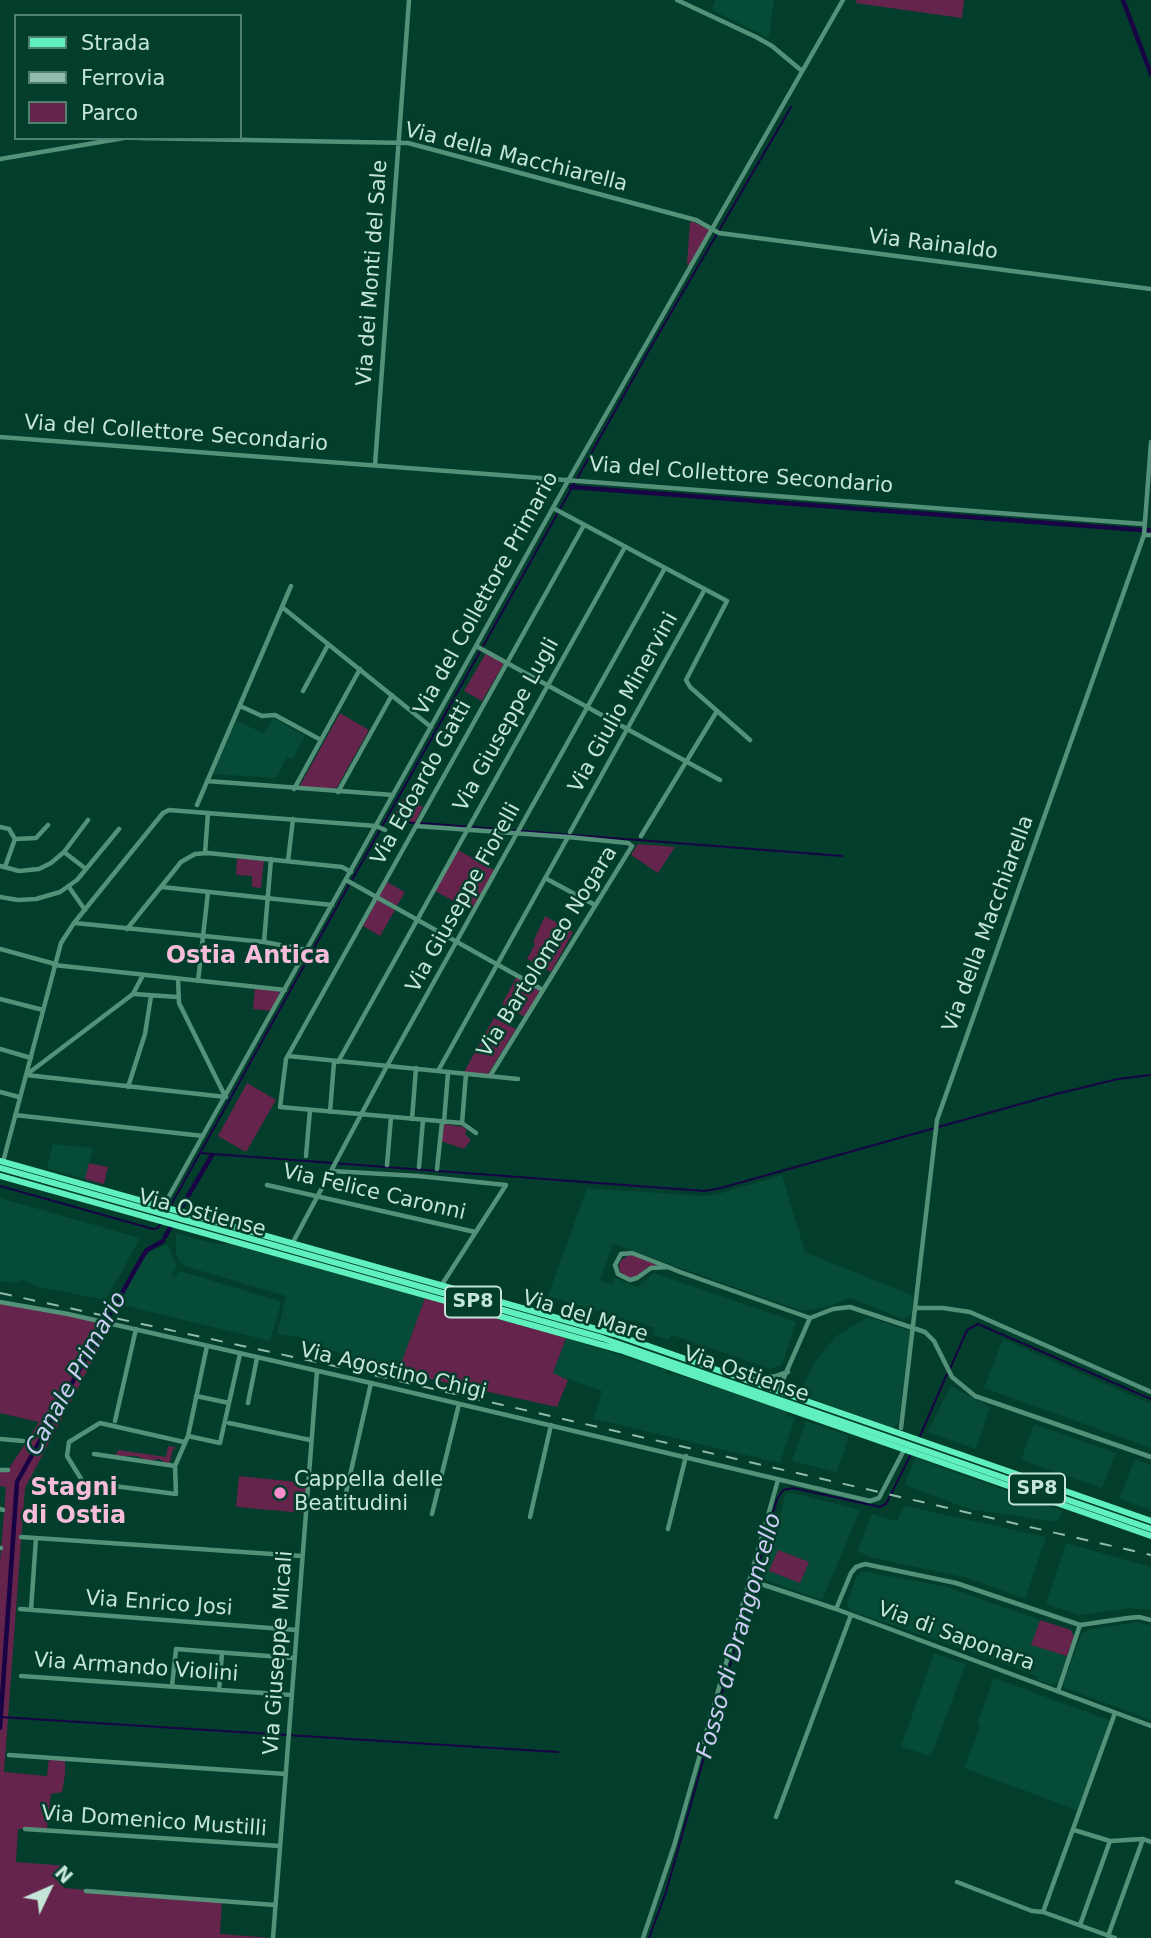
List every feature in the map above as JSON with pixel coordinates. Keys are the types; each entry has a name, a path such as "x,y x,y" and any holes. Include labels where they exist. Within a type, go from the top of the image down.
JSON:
{"main road":[{"path":"1,1164 605,1331 913,1441"},
{"name":"Via del Mare","path":"1,1164 593,1336 913,1441 923,1448 1151,1529"},
{"name":"Via Ostiense","path":"0,1176 565,1333 904,1449 923,1448 1151,1536"},
{"path":"923,1448 1151,1521"}],"street":[{"name":"Via dei Monti del Sale","path":"376,464 409,0"},
{"path":"677,0 772,46 802,71"},
{"name":"Via del Collettore Primario","path":"163,1207 569,479 715,231 843,0"},
{"path":"0,159 112,140"},
{"name":"Via della Macchiarella","path":"242,140 408,143 685,218 715,231"},
{"name":"Via Rainaldo","path":"715,231 1151,289"},
{"name":"Via del Collettore Secondario","path":"0,437 1144,524"},
{"name":"Via della Macchiarella","path":"901,1428 937,1120 1144,534 1151,442"},
{"path":"553,508 727,603 687,680 690,687 750,740"},
{"name":"Via Edoardo Gatti","path":"288,1056 584,525"},
{"path":"1144,534 1151,535"},
{"name":"Via Giuseppe Lugli","path":"336,1062 625,547"},
{"name":"Via Giuseppe Fiorelli","path":"292,1244 387,1066 665,568"},
{"path":"197,805 291,586"},
{"name":"Via Giulio Minervini","path":"438,1071 705,589"},
{"path":"282,607 431,727"},
{"path":"303,691 328,645"},
{"path":"476,646 720,780"},
{"path":"294,789 360,669"},
{"path":"338,792 392,695"},
{"path":"240,706 263,717 275,715 321,740"},
{"name":"Via Bartolomeo Nogara","path":"641,836 717,711"},
{"path":"207,781 393,795"},
{"path":"1,1164 63,939 163,813 171,810 376,826 385,830"},
{"path":"205,853 208,813"},
{"path":"288,861 293,820"},
{"path":"15,839 3,866 19,871 39,869 64,852 88,821"},
{"path":"15,839 36,838 48,825"},
{"path":"416,826 569,835"},
{"path":"0,827 11,831 15,839"},
{"path":"0,897 36,899 69,887 119,829"},
{"name":"Via Bartolomeo Nogara","path":"490,1076 632,845 569,835"},
{"path":"64,852 86,869"},
{"path":"127,929 185,859 205,853 343,867 351,872"},
{"path":"264,942 271,859"},
{"path":"545,878 595,905"},
{"path":"346,880 543,990"},
{"path":"69,887 85,910"},
{"path":"161,887 332,905"},
{"path":"198,981 208,892"},
{"path":"74,923 264,942 307,950"},
{"path":"0,949 55,965 285,990"},
{"path":"26,1075 133,994 143,975"},
{"path":"178,978 177,997 226,1097"},
{"path":"133,994 177,997"},
{"path":"128,1087 145,1034 150,996"},
{"path":"0,999 43,1010"},
{"path":"0,1049 30,1058"},
{"path":"476,1133 462,1123 280,1107 288,1056 518,1079"},
{"path":"330,1112 336,1062"},
{"path":"412,1119 416,1069"},
{"path":"437,1170 448,1073"},
{"path":"462,1123 466,1074"},
{"path":"26,1075 226,1097"},
{"path":"0,1092 19,1097"},
{"path":"306,1156 310,1110"},
{"path":"15,1115 203,1136"},
{"path":"387,1165 391,1117"},
{"path":"419,1167 423,1120"},
{"path":"333,1167 506,1185 441,1286"},
{"name":"Via Felice Caronni","path":"267,1185 475,1233"},
{"path":"668,1267 651,1268 630,1280 618,1274 615,1265 620,1255 628,1252 810,1318"},
{"name":"Via Agostino Chigi","path":"0,1301 136,1329 875,1501 884,1490 904,1449"},
{"path":"778,1391 810,1318 818,1313 846,1307 912,1327 929,1336 953,1379 981,1398 1151,1457"},
{"path":"915,1308 970,1312 1151,1392"},
{"path":"115,1421 136,1329"},
{"path":"184,1442 100,1423 69,1442 67,1456 83,1482 176,1494 176,1466 188,1436 207,1346"},
{"path":"188,1436 220,1443 240,1354"},
{"path":"248,1403 257,1358"},
{"name":"Via Giuseppe Micali","path":"273,1938 317,1371"},
{"path":"748,1380 776,1376 788,1371"},
{"path":"343,1506 371,1383"},
{"path":"196,1396 229,1404"},
{"path":"432,1514 459,1404"},
{"path":"229,1423 310,1440"},
{"path":"530,1517 551,1425"},
{"path":"0,1439 23,1441"},
{"path":"94,1454 176,1466"},
{"path":"668,1530 686,1456"},
{"path":"0,1470 8,1470"},
{"path":"643,1938 674,1846 778,1480"},
{"path":"21,1537 302,1556"},
{"path":"31,1610 36,1538"},
{"path":"836,1609 853,1570 865,1564 947,1580 1080,1625 1128,1618 1151,1620"},
{"name":"Via di Saponara","path":"750,1580 836,1609 1151,1726"},
{"name":"Via Enrico Josi","path":"20,1609 296,1630"},
{"path":"776,1817 851,1615"},
{"path":"1058,1691 1080,1625"},
{"path":"172,1686 176,1649 294,1658"},
{"path":"219,1690 222,1653"},
{"name":"Via Armando Violini","path":"20,1675 292,1695"},
{"path":"1044,1912 1115,1713"},
{"path":"9,1755 286,1774"},
{"name":"Via Domenico Mustilli","path":"25,1829 280,1846"},
{"path":"1074,1830 1110,1841 1143,1839 1151,1842"},
{"path":"1108,1936 1143,1839"},
{"path":"1080,1925 1110,1841"},
{"path":"957,1882 1032,1911 1044,1912 1115,1938"},
{"path":"86,1891 275,1905"}],"shaded area":[{"path":"715,0 774,0 769,38 712,10"},
{"path":"273,718 305,736 293,759 287,757 276,778 213,774 236,721 264,733"},
{"path":"53,1144 93,1148 85,1179 47,1168"},
{"path":"782,1175 805,1252 913,1296 911,1315 903,1319 850,1298 827,1307 802,1311 613,1244 600,1280 612,1284 615,1278 637,1287 654,1273 796,1322 782,1365 770,1369 672,1335 669,1340 653,1335 655,1328 548,1296 587,1188 704,1196"},
{"path":"0,1198 140,1238 106,1300 39,1287 22,1279 19,1283 0,1281"},
{"path":"176,1233 215,1244 234,1244 425,1298 398,1372 298,1337 277,1334 286,1296 185,1266 176,1254"},
{"path":"168,1244 177,1268 171,1274 174,1277 180,1271 279,1301 281,1303 270,1341 118,1304 145,1256"},
{"path":"867,1317 910,1331 898,1425 895,1425 895,1429 810,1398 812,1391 803,1388 811,1368 835,1337"},
{"path":"566,1338 787,1411 787,1416 795,1418 780,1463 594,1419 602,1391 553,1374"},
{"path":"1003,1339 1151,1404 1151,1448 984,1388"},
{"path":"951,1386 990,1407 976,1449 927,1432"},
{"path":"806,1421 849,1436 837,1472 792,1461"},
{"path":"1034,1424 1116,1453 1102,1488 1021,1460"},
{"path":"915,1458 1063,1511 1057,1522 969,1509 905,1485"},
{"path":"1135,1459 1151,1465 1151,1510 1119,1499"},
{"path":"786,1493 860,1510 822,1600 763,1579"},
{"path":"905,1506 1046,1537 1025,1599 968,1578 874,1558 857,1551 872,1514 896,1521"},
{"path":"1066,1543 1151,1567 1151,1610 1132,1608 1079,1615 1046,1604"},
{"path":"863,1571 947,1587 1040,1620 1032,1645 1067,1656 1058,1683 1052,1685 1038,1680 1037,1676 972,1652 851,1611 847,1603 857,1576"},
{"path":"1139,1622 1151,1626 1151,1720 1065,1688 1063,1684 1082,1633"},
{"path":"934,1653 966,1664 931,1756 901,1747"},
{"path":"994,1678 1111,1721 1079,1811 964,1768"}],"green space":[{"path":"857,0 964,0 962,18 855,3"},
{"path":"690,222 710,230 689,267 687,264"},
{"path":"486,653 504,663 482,701 464,691"},
{"path":"340,713 369,730 336,789 299,787"},
{"path":"404,797 423,807 415,822 392,820"},
{"path":"638,844 675,847 658,873 631,855"},
{"path":"458,850 494,870 472,911 435,891"},
{"path":"237,858 264,860 261,888 252,887 252,876 236,875"},
{"path":"387,882 405,892 397,906 379,896"},
{"path":"377,900 395,910 380,936 363,926"},
{"path":"545,916 573,932 551,972 527,959"},
{"path":"517,976 540,990 525,1017 502,1004"},
{"path":"255,988 278,991 280,994 271,1011 253,1009"},
{"path":"494,1018 516,1029 488,1074 464,1072"},
{"path":"247,1083 276,1100 246,1152 218,1136"},
{"path":"444,1124 467,1130 465,1134 471,1140 464,1149 441,1141"},
{"path":"89,1163 108,1167 104,1184 85,1179"},
{"path":"629,1255 658,1265 648,1267 636,1277 628,1278 620,1272 619,1265 621,1260"},
{"path":"425,1298 566,1338 553,1373 568,1380 557,1407 398,1372"},
{"path":"0,1302 112,1324 25,1488 4,1772 47,1776 49,1758 65,1759 65,1775 62,1792 51,1794 47,1828 18,1829 16,1862 68,1866 64,1888 222,1901 220,1934 273,1938 0,1938 0,1563 6,1487 0,1486 0,1470 8,1470 39,1422 0,1413"},
{"path":"168,1446 178,1448 173,1449 169,1465 159,1459 149,1461 136,1456 114,1456 119,1450 166,1457"},
{"path":"239,1476 307,1483 305,1513 236,1507"},
{"path":"778,1550 809,1562 800,1583 769,1571"},
{"path":"1040,1620 1071,1630 1074,1637 1067,1656 1031,1645"}],"waterway":[{"path":"1123,0 1151,74"},
{"path":"352,880 648,352 791,107"},
{"path":"571,487 1141,530"},
{"path":"1147,530 1151,531"},
{"path":"386,821 415,823"},
{"path":"421,823 842,856"},
{"path":"171,1205 349,885"},
{"path":"200,1153 704,1191 1056,1094 1118,1079 1151,1075"},
{"name":"Canale Primario","path":"181,1208 212,1155"},
{"path":"0,1186 153,1229 158,1228 161,1223"},
{"name":"Canale Primario","path":"165,1237 170,1228"},
{"name":"Canale Primario","path":"0,1728 17,1482 141,1259 147,1250 163,1241"},
{"name":"Fosso di Drangoncello","path":"950,1369 967,1330 978,1324 1151,1399"},
{"name":"Fosso di Drangoncello","path":"920,1436 947,1374"},
{"name":"Fosso di Drangoncello","path":"755,1579 777,1499 783,1490 793,1488 880,1507 886,1504 911,1454"},
{"name":"Fosso di Drangoncello","path":"649,1938 666,1892 753,1584"},
{"path":"0,1717 558,1752"}],"railway":[{"path":"0,1293 330,1365 1151,1555"}],"place":[{"name":"Cappella delle Beatitudini","path":"280,1493"}],"district":[{"name":"Ostia Antica","path":"248,957"},
{"name":"Stagni di Ostia","path":"74,1503"}]}
